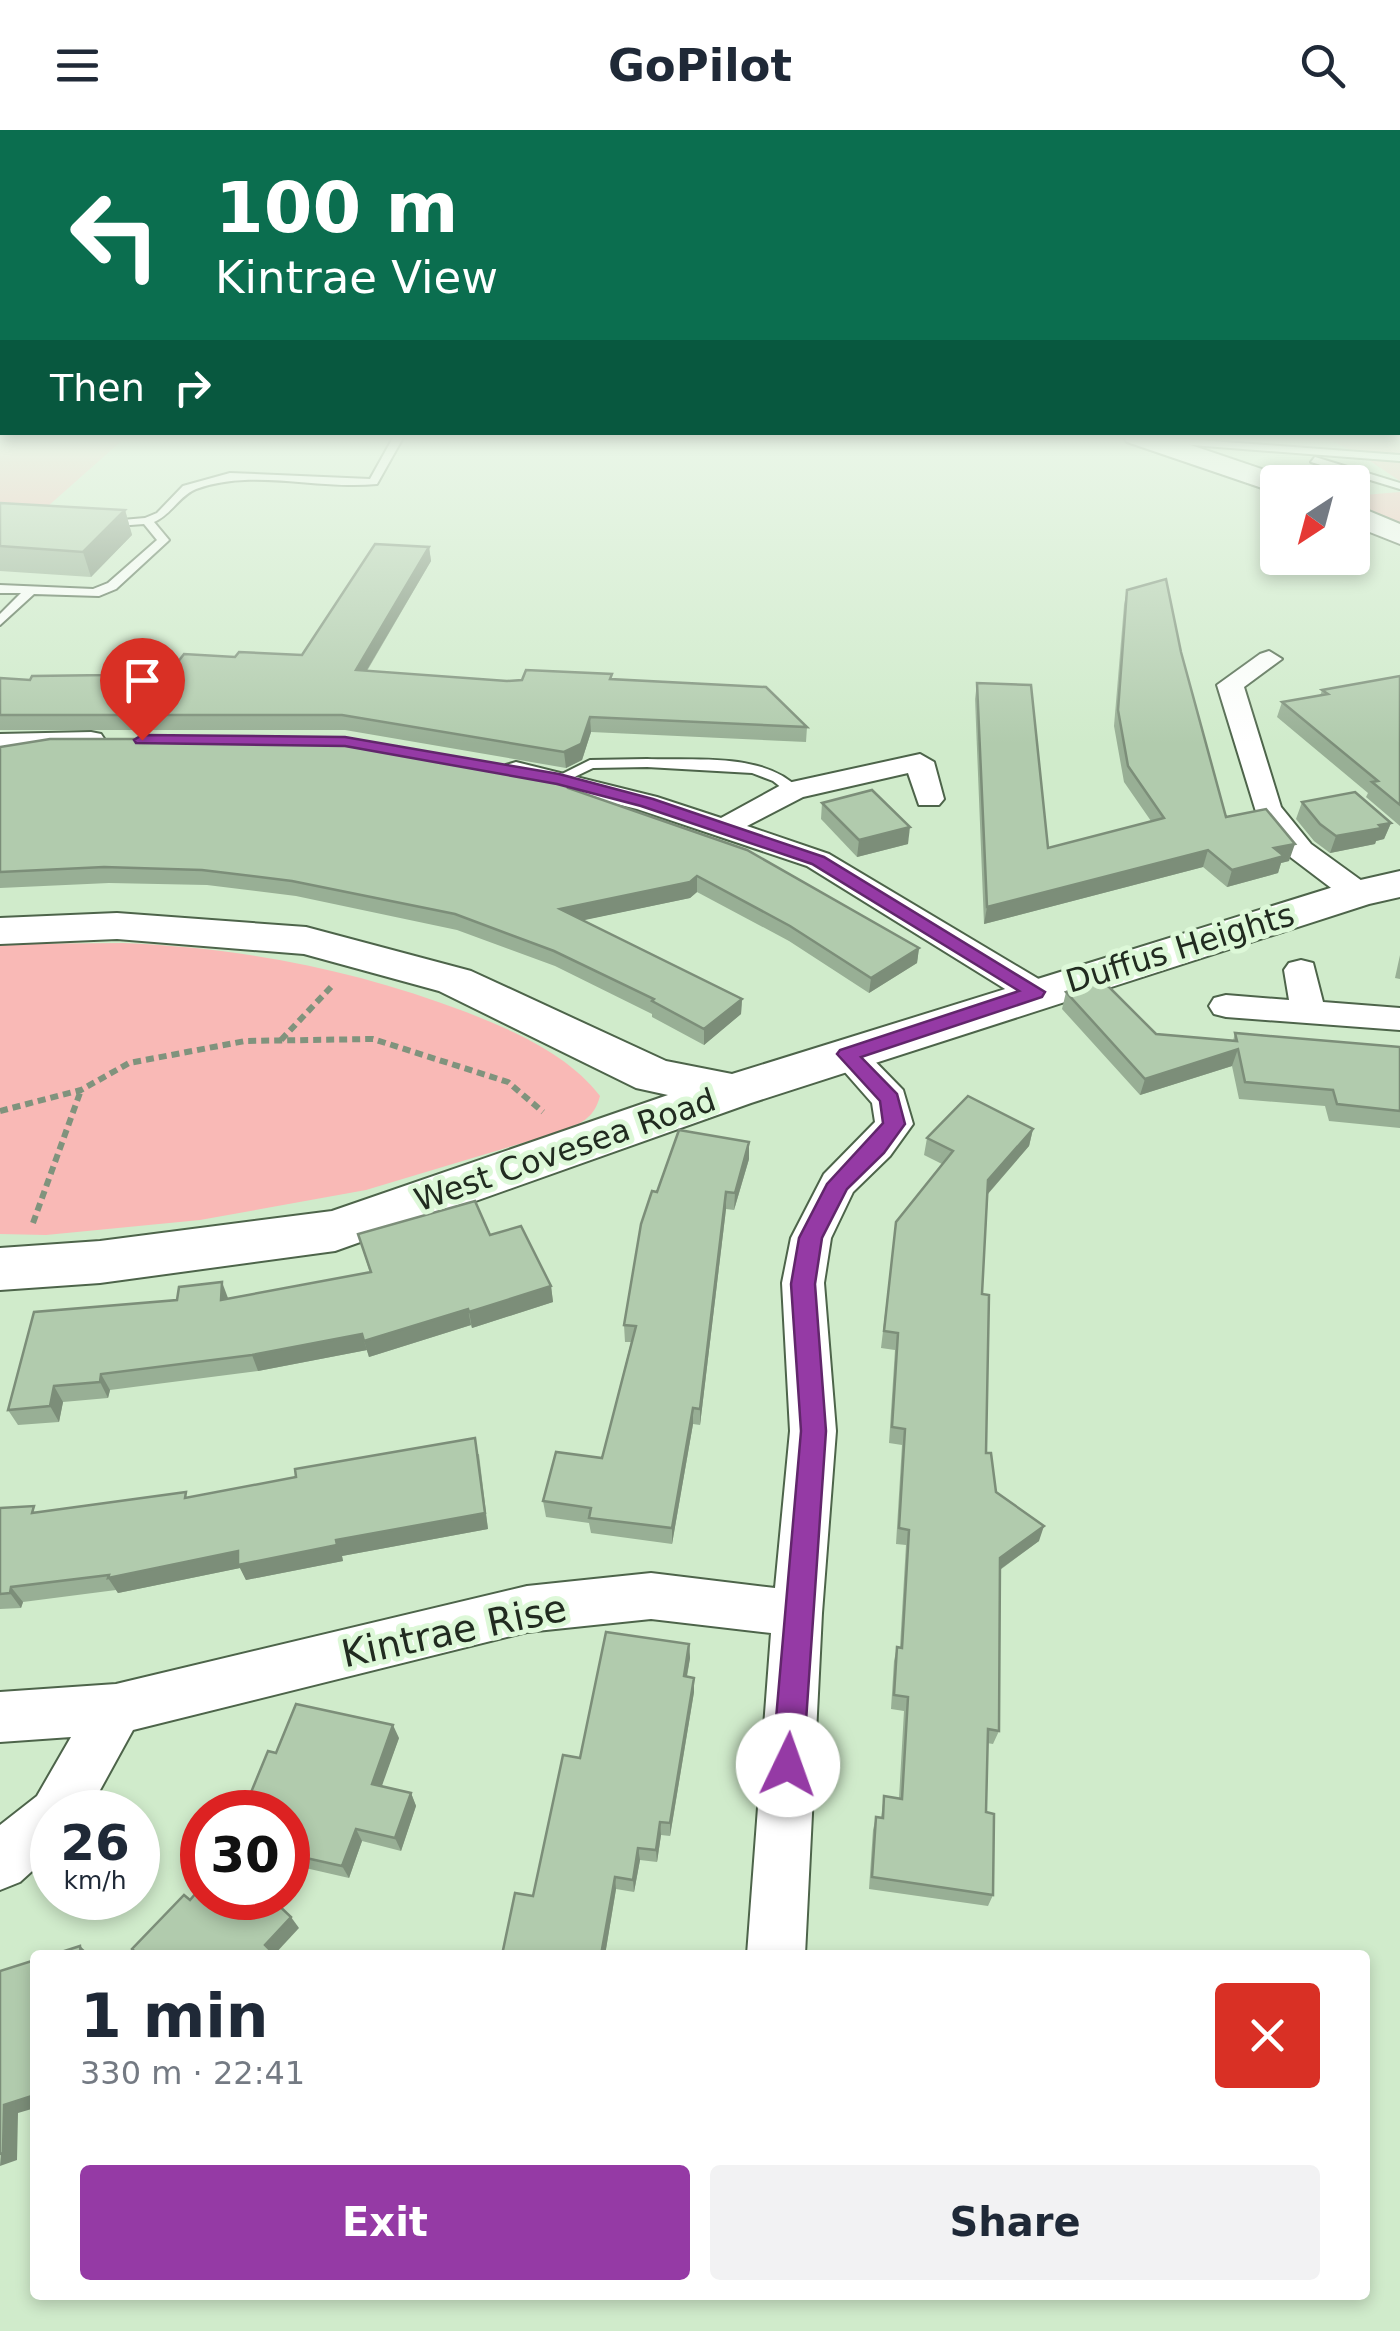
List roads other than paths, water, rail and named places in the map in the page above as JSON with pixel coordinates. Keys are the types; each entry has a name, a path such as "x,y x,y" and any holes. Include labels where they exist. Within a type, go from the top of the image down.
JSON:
{"street":[{"path":"1269,659 1230,684 1267,809 1300,850 1379,888"},
{"path":"0,742 118,740"},
{"path":"726,828 748,810 792,789 919,748 929,800"},
{"path":"491,767 559,779 726,828 818,860 1035,992"},
{"name":"Duffus Heights","path":"733,1091 1035,992 1379,888"},
{"name":"West Covesea Road","path":"0,932 117,926 306,941 455,981 654,1076 733,1091"},
{"path":"1301,970 1308,1012"},
{"path":"1226,1006 1400,1018"},
{"path":"776,1950 797,1612 814,1431 803,1284 811,1238 838,1184 877,1148 894,1124 890,1099 848,1054"},
{"path":"592,1141 618,1092 614,1058"},
{"name":"West Covesea Road","path":"8,1268 100,1262 335,1230 733,1091"},
{"name":"Kintrae Rise","path":"0,1717 116,1709 527,1609 651,1596 797,1612"},
{"path":"69,1790 116,1709"},
{"path":"0,1862 30,1836"}],"lane":[{"path":"0,589 73,594 112,586 162,539"},
{"path":"0,621 30,591"},
{"path":"559,779 590,764 647,763 754,769 778,778 792,789"}]}
